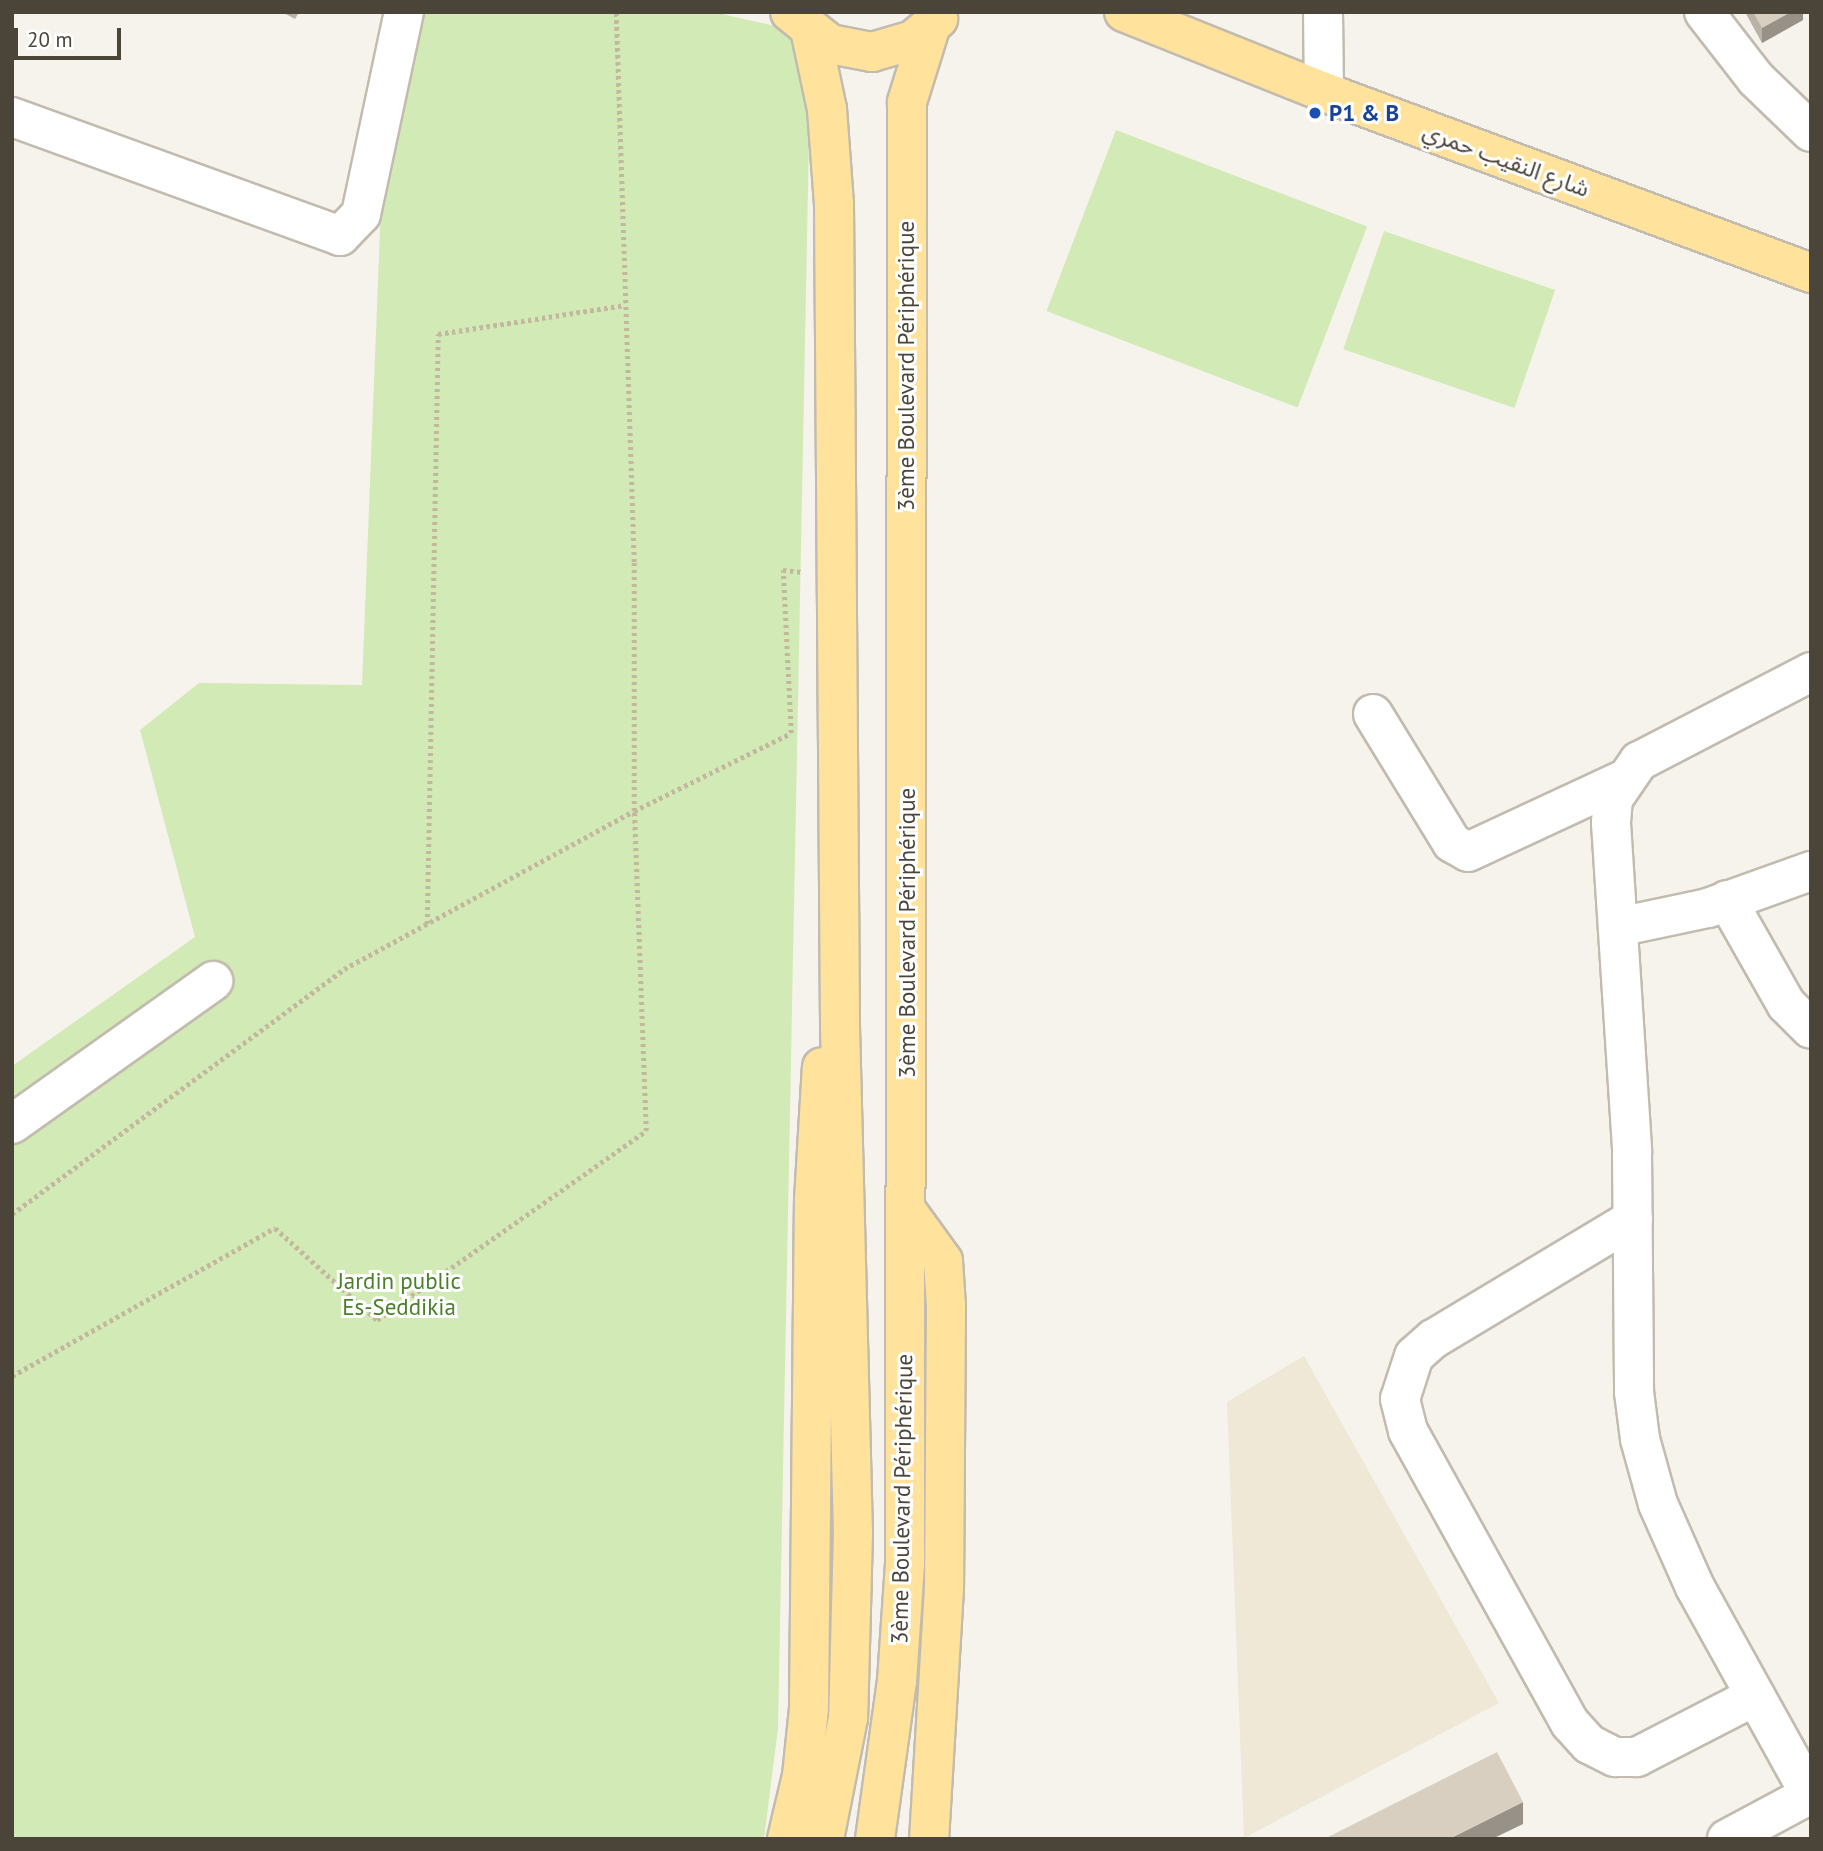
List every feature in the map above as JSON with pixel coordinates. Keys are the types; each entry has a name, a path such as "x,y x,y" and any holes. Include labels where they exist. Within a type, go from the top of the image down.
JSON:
{"main road":[{"name":"شارع النقيب حمري","path":"1124,12 1324,92 1811,273"},
{"path":"801,23 840,47 872,52 913,40 937,20"},
{"name":"3ème Boulevard Périphérique","path":"874,1839 897,1681 905,1565 909,1214 907,102 937,20"},
{"path":"801,23 827,109 834,204 840,1027 853,1532 848,1718 824,1839"},
{"path":"787,1839 802,1776 809,1708 817,1112 825,1054 840,1027"},
{"path":"909,1214 943,1261 946,1306 944,1588 929,1839"}],"street":[{"path":"12,117 340,236 360,214 404,12"},
{"path":"1322,12 1324,92"},
{"path":"1703,12 1756,79 1811,132"},
{"path":"1727,1839 1811,1795 1695,1587 1658,1504 1640,1439 1634,1392 1633,1219 1611,823 1613,799 1621,781 1639,761 1811,672"},
{"path":"1373,714 1451,843 1468,852 1621,781"},
{"path":"1618,927 1727,900 1811,871"},
{"path":"1727,900 1786,1004 1811,1029"},
{"path":"12,1124 212,981"},
{"path":"1633,1219 1433,1339 1414,1356 1400,1399 1408,1431 1570,1723 1589,1744 1615,1757 1637,1757 1755,1696"}],"path":[{"path":"12,1376 275,1228 377,1320 646,1131 634,811 634,562 616,12"},
{"path":"427,924 438,334 625,305"},
{"path":"12,1214 344,969 634,811 791,733 783,570 836,576"}],"shaded area":[{"path":"1304,1356 1499,1703 1244,1838 1227,1402"}],"green space":[{"name":"Jardin public Es-Seddikia","path":"409,12 713,12 811,34 778,1728 764,1839 12,1839 12,1066 195,937 140,730 199,683 362,685 381,205"},
{"path":"1116,130 1367,226 1298,408 1046,311"},
{"path":"1384,231 1555,290 1514,408 1343,349"}],"building":[{"path":"1753,12 1791,12 1762,28"},
{"path":"1497,1752 1523,1802 1449,1839 1324,1839"}],"place":[{"name":"P1 & B","path":"1315,113"}]}
